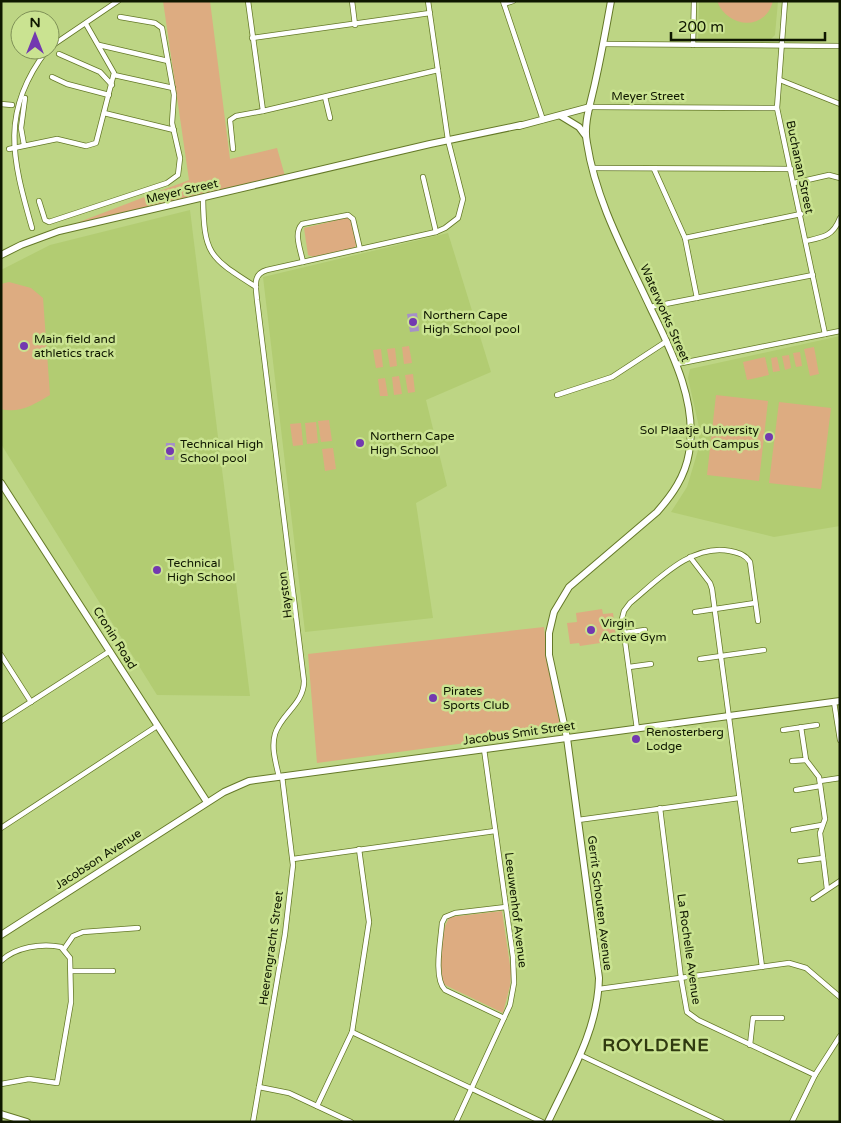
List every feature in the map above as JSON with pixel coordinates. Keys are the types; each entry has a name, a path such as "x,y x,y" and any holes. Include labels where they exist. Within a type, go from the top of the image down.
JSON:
{"street":[{"path":"60,41 118,1"},
{"path":"248,1 263,111"},
{"path":"352,1 355,25"},
{"path":"256,287 256,278 261,272 436,232 453,223 458,218 462,206 461,190 448,142 428,1"},
{"path":"513,1 503,3 543,120"},
{"name":"Waterworks Street","path":"567,738 549,656 548,638 558,603 576,579 657,512 678,485 689,454 690,428 677,364 607,213 592,168 585,135 611,1"},
{"path":"693,45 694,1"},
{"name":"Buchanan Street","path":"785,1 777,108 826,334"},
{"path":"252,38 430,14"},
{"path":"39,201 45,220 49,222 174,179 180,164 178,142 174,130 172,88 161,26 150,22 120,18"},
{"path":"9,149 57,139 80,145 96,144 114,75 113,70 86,24"},
{"path":"603,44 840,46"},
{"path":"98,45 168,61"},
{"path":"60,54 100,72 112,85"},
{"path":"32,228 14,172 9,149 9,128 12,105 27,73 36,60"},
{"path":"233,149 230,120 236,116 438,70"},
{"path":"114,75 172,88"},
{"path":"52,77 66,84 109,95"},
{"path":"780,80 840,104"},
{"path":"325,96 330,118"},
{"path":"24,98 22,128 24,145"},
{"path":"1,104 12,105"},
{"name":"Meyer Street","path":"1,255 21,245 59,231 561,116 590,107 777,108"},
{"path":"104,113 174,130"},
{"path":"561,116 579,127 585,135"},
{"path":"592,168 791,169"},
{"path":"654,169 685,238 697,298"},
{"path":"794,183 829,175 840,178"},
{"path":"423,177 436,232"},
{"path":"203,198 205,234 212,255 256,287"},
{"path":"303,262 298,236 299,226 330,217 345,214 351,216 360,249"},
{"path":"685,238 800,214"},
{"path":"806,241 829,235 836,228 840,218"},
{"path":"650,307 813,275"},
{"name":"Hayston","path":"256,287 304,681 298,701 280,724 275,736 274,752 280,776"},
{"path":"677,364 840,331"},
{"path":"557,395 612,377 667,341"},
{"name":"Cronin Road","path":"1,477 2,484 207,802"},
{"path":"637,729 622,619 626,607 682,561 716,549 745,556 750,562 758,621"},
{"path":"690,557 710,583 762,967"},
{"path":"695,612 755,603"},
{"path":"624,633 645,630"},
{"path":"700,659 764,650"},
{"path":"1,721 110,651"},
{"path":"1,655 31,702"},
{"path":"629,667 651,664"},
{"path":"837,702 840,740"},
{"name":"Jacobus Smit Street","path":"207,802 238,784 280,776 837,702"},
{"path":"784,730 817,725"},
{"path":"1,828 157,726"},
{"path":"801,727 806,760 818,772 820,784 825,819 820,833 827,889"},
{"name":"Gerrit Schouten Avenue","path":"548,1122 592,1028 599,989 597,961 567,738"},
{"name":"Leeuwenhof Avenue","path":"456,1122 504,1018 512,997 514,975 484,749"},
{"path":"792,761 806,760"},
{"name":"Heerengracht Street","path":"254,1122 285,934 293,858 280,776"},
{"path":"796,790 840,778"},
{"path":"578,820 739,798"},
{"name":"Jacobson Avenue","path":"1,935 207,802"},
{"name":"La Rochelle Avenue","path":"660,808 681,978 685,1004 690,1015 814,1075"},
{"path":"793,830 822,826"},
{"path":"293,858 495,831"},
{"path":"317,1106 352,1032 369,922 359,849"},
{"path":"800,861 822,858"},
{"path":"813,899 840,881"},
{"path":"504,1018 445,990 440,984 439,972 442,923 445,917 455,912 506,907"},
{"path":"64,949 72,937 80,933 138,928"},
{"path":"1,961 9,954 22,949 52,946 64,949 70,958 71,1005 58,1082 52,1084 28,1078 1,1084"},
{"path":"599,989 789,964 802,966 840,997"},
{"path":"70,971 113,971"},
{"path":"750,1045 753,1018 782,1018"},
{"path":"352,1032 542,1122"},
{"path":"792,1122 814,1075 840,1036"},
{"path":"580,1055 722,1122"},
{"path":"259,1087 289,1092 351,1122"},
{"path":"1,1114 26,1122"}],"shaded area":[{"path":"163,1 210,1 230,159 277,148 285,176 74,224 189,180"},
{"path":"699,1 778,1 775,35 769,41 698,40"},
{"path":"717,1 773,1 769,11 762,18 746,23 729,17"},
{"name":"Technical High School","path":"190,210 250,696 157,695 1,444 1,270 50,245"},
{"path":"352,218 359,241 354,248 313,257 308,255 304,228"},
{"name":"Northern Cape High School","path":"448,233 491,372 426,400 447,486 416,503 433,618 305,632 263,277"},
{"name":"Main field and athletics track","path":"9,282 31,288 43,298 50,395 33,405 14,410 1,409 1,284"},
{"name":"Northern Cape High School pool","path":"417,313 419,331 410,332 407,314"},
{"name":"Sol Plaatje University South Campus","path":"840,336 840,526 774,537 671,512 687,487 699,447 699,427 688,378 690,369"},
{"path":"409,346 412,363 404,364 402,347"},
{"path":"814,347 819,374 810,376 804,349"},
{"path":"395,348 397,366 390,367 387,349"},
{"path":"381,349 383,367 376,368 373,350"},
{"path":"800,352 802,366 796,367 793,353"},
{"path":"789,355 791,368 785,370 782,356"},
{"path":"765,357 769,375 747,380 743,362"},
{"path":"777,357 780,371 773,372 771,358"},
{"path":"413,374 415,392 408,393 405,375"},
{"path":"399,376 402,394 394,395 392,377"},
{"path":"385,378 388,396 380,396 378,379"},
{"path":"716,395 768,401 759,481 707,475"},
{"path":"779,402 831,408 821,489 769,483"},
{"path":"329,420 332,441 321,442 318,421"},
{"path":"316,422 318,443 307,444 305,423"},
{"path":"301,423 303,445 293,446 290,424"},
{"name":"Technical High School pool","path":"166,443 175,443 174,460 165,460"},
{"path":"333,448 336,469 325,471 322,449"},
{"name":"Virgin Active Gym","path":"602,609 603,614 613,613 616,638 607,639 607,642 580,646 579,643 570,644 567,623 577,622 576,613"},
{"name":"Pirates Sports Club","path":"544,627 548,666 561,730 317,763 308,654"},
{"path":"502,911 511,972 510,986 503,1013 443,984 441,968 443,932 450,917"}],"place":[{"name":"Northern Cape High School pool","path":"413,322"},
{"name":"Main field and athletics track","path":"24,346"},
{"name":"Sol Plaatje University South Campus","path":"769,437"},
{"name":"Northern Cape High School","path":"360,443"},
{"name":"Technical High School pool","path":"170,451"},
{"name":"Technical High School","path":"157,570"},
{"name":"Virgin Active Gym","path":"591,630"},
{"name":"Pirates Sports Club","path":"433,698"},
{"name":"Renosterberg Lodge","path":"636,739"}],"district":[{"name":"ROYLDENE","path":"656,1045"}]}
